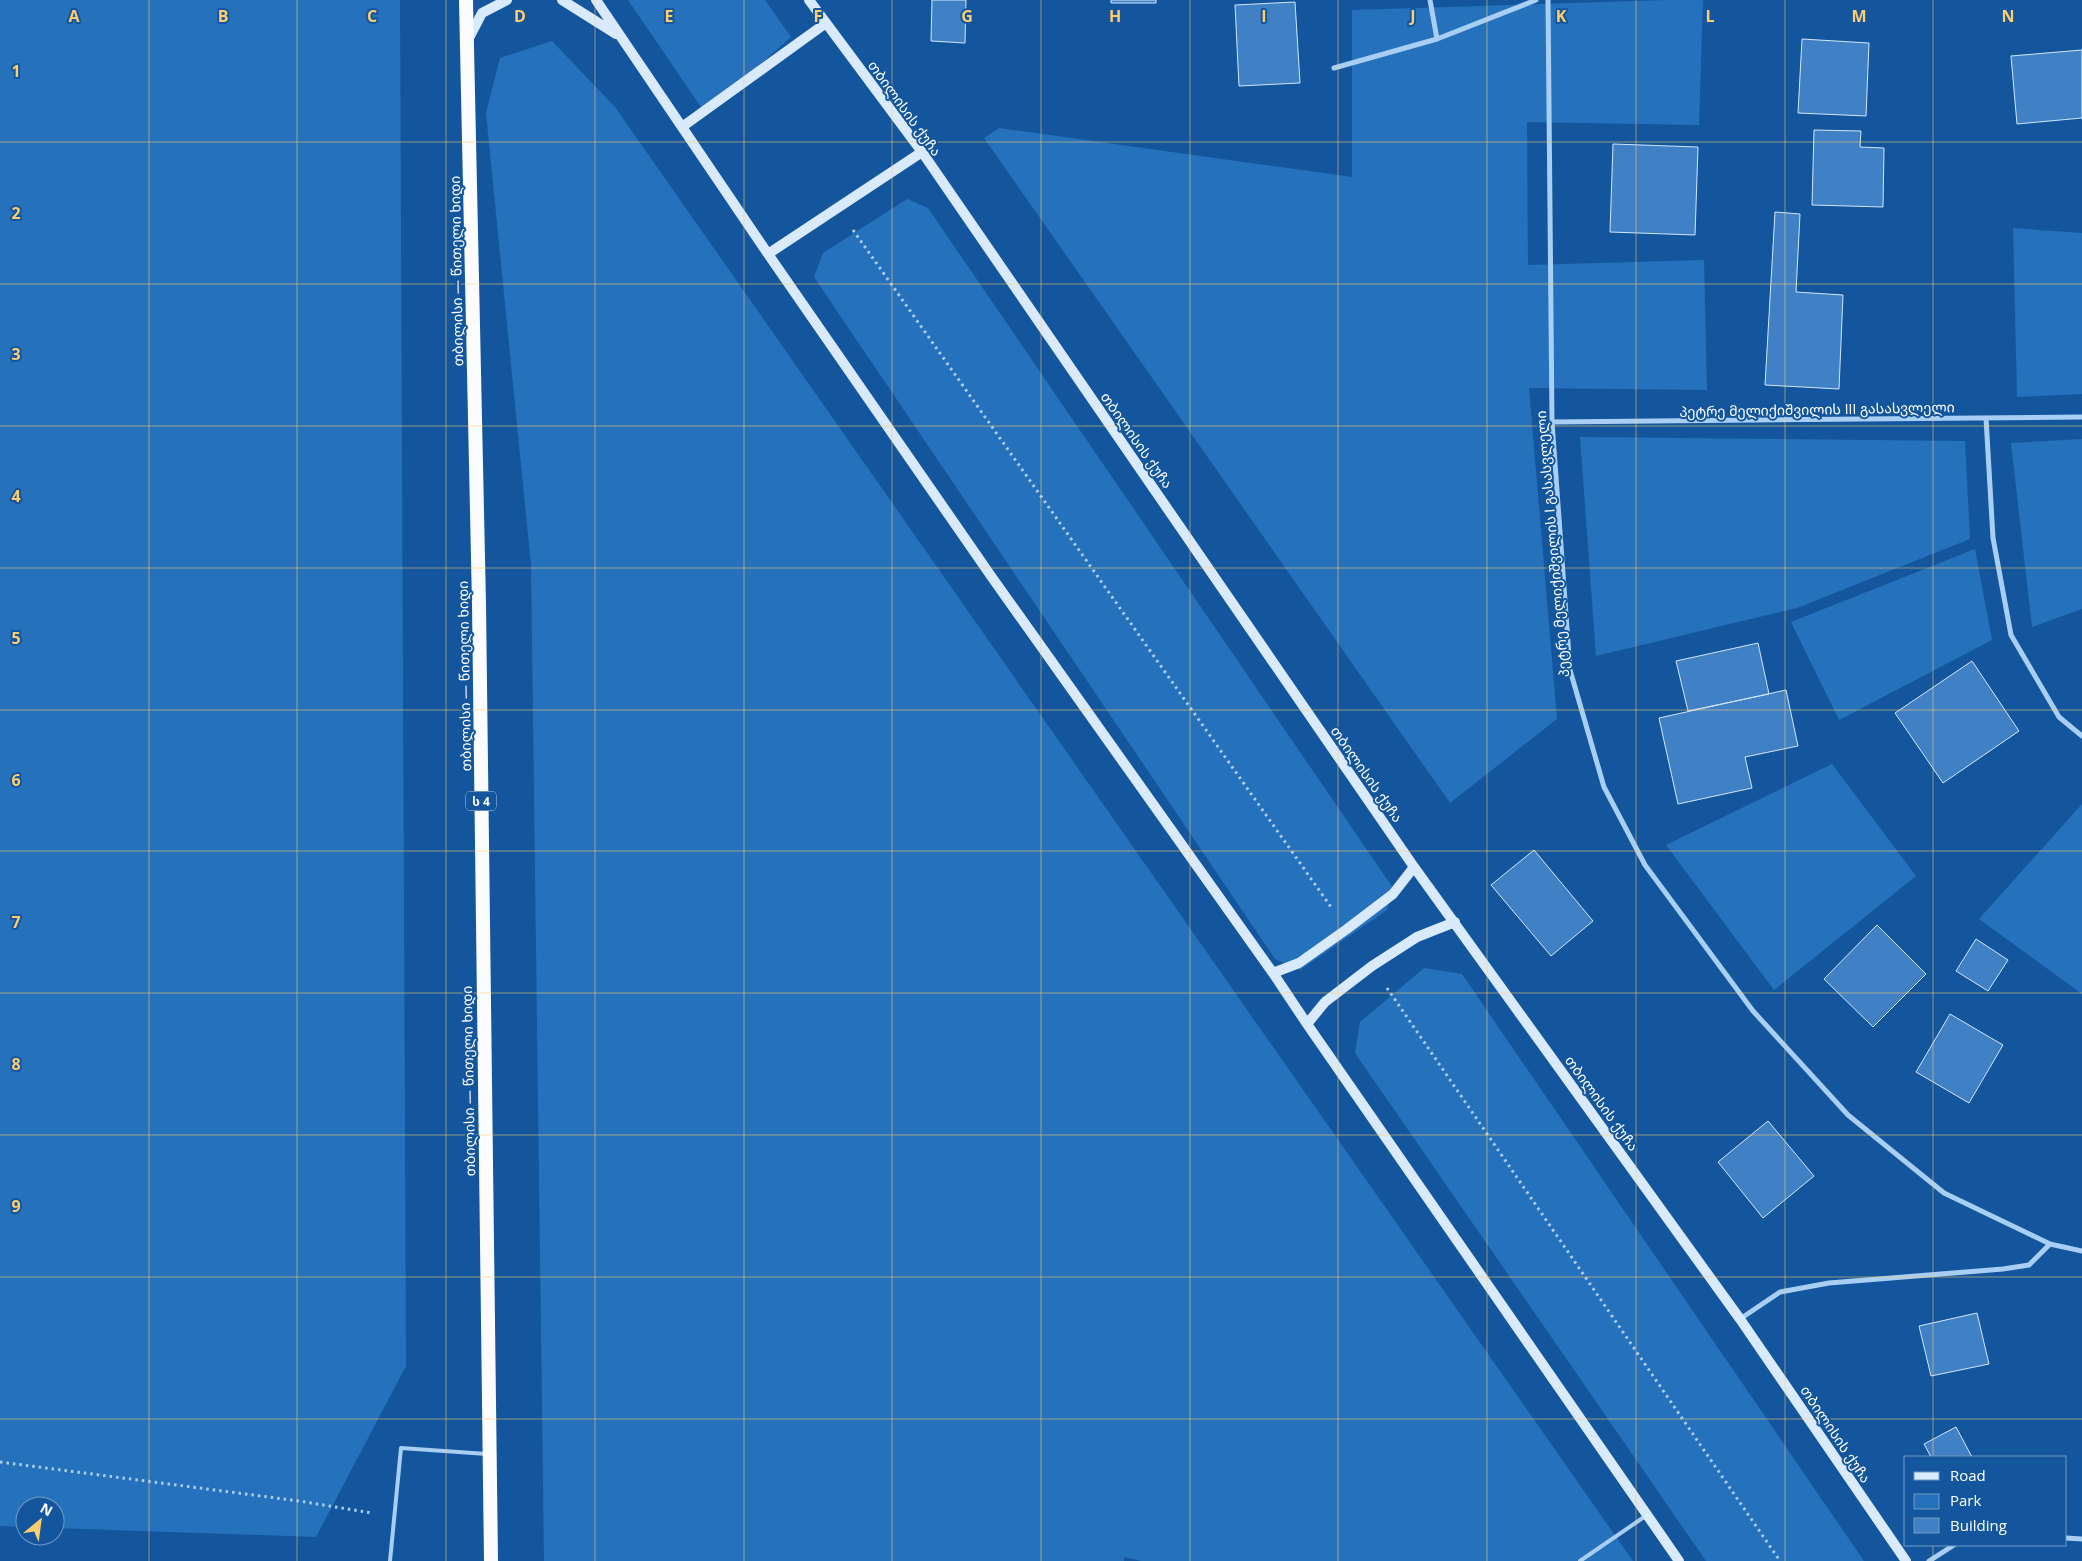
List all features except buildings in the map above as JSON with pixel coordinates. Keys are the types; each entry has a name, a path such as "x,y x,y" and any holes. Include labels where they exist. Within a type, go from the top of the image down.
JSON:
{"highway":[{"name":"თბილისი — წითელი ხიდი","path":"466,0 479,594 491,1561"}],"main road":[{"path":"467,41 482,13 507,0"},
{"path":"562,0 621,37"},
{"path":"596,0 768,254 991,576 1273,973 1679,1561"},
{"name":"თბილისის ქუჩა","path":"809,0 922,152 1414,867 1740,1319 1906,1561"},
{"path":"682,127 826,23"},
{"path":"768,254 922,152"},
{"path":"1273,973 1299,963 1394,894 1414,867"},
{"path":"1307,1024 1325,1002 1372,966 1417,937 1455,922"}],"street":[{"path":"1430,0 1438,38"},
{"path":"1334,68 1438,38 1536,0"},
{"name":"პეტრე მელიქიშვილის I გასასვლელი","path":"1548,0 1552,422 1570,670 1604,787 1645,864 1753,1011 1848,1115 1944,1193 2050,1244 2082,1251"},
{"name":"პეტრე მელიქიშვილის III გასასვლელი","path":"1552,422 2082,417"},
{"path":"1986,418 1993,538 2011,634 2059,717 2082,736"},
{"path":"1740,1319 1780,1292 1829,1283 2003,1269 2029,1265 2050,1244"},
{"path":"2067,1538 2082,1539"},
{"path":"1929,1561 1952,1546"}],"lane":[{"path":"390,1561 401,1448 489,1454"},
{"path":"1580,1561 1647,1515"}],"path":[{"path":"837,208 1347,929"},
{"path":"1372,966 1780,1561"},
{"path":"0,1462 299,1501 394,1517"}],"green space":[{"path":"0,0 400,0 406,1366 316,1537 65,1528 65,1496 15,1496 15,1527 0,1526"},
{"path":"628,0 765,0 791,37 705,113"},
{"path":"1703,0 1699,125 1527,122 1528,265 1704,260 1707,390 1529,388 1557,719 1450,803 984,138 999,128 1352,177 1352,10"},
{"path":"552,41 615,107 1633,1561 1141,1561 1124,1557 1124,1561 544,1561 531,565 486,113 500,58"},
{"path":"907,199 928,208 1393,888 1387,910 1300,970 1275,959 814,277 823,253"},
{"path":"2013,228 2082,233 2082,394 2017,397"},
{"path":"1580,437 1965,441 1970,539 1797,608 1596,656"},
{"path":"2082,439 2082,609 2032,627 2011,443"},
{"path":"1975,549 1992,640 1839,720 1791,622"},
{"path":"1832,764 1916,876 1774,990 1666,845"},
{"path":"2082,804 2082,994 1979,919"},
{"path":"1424,968 1462,974 1864,1561 1706,1561 1355,1053 1360,1022"}]}
